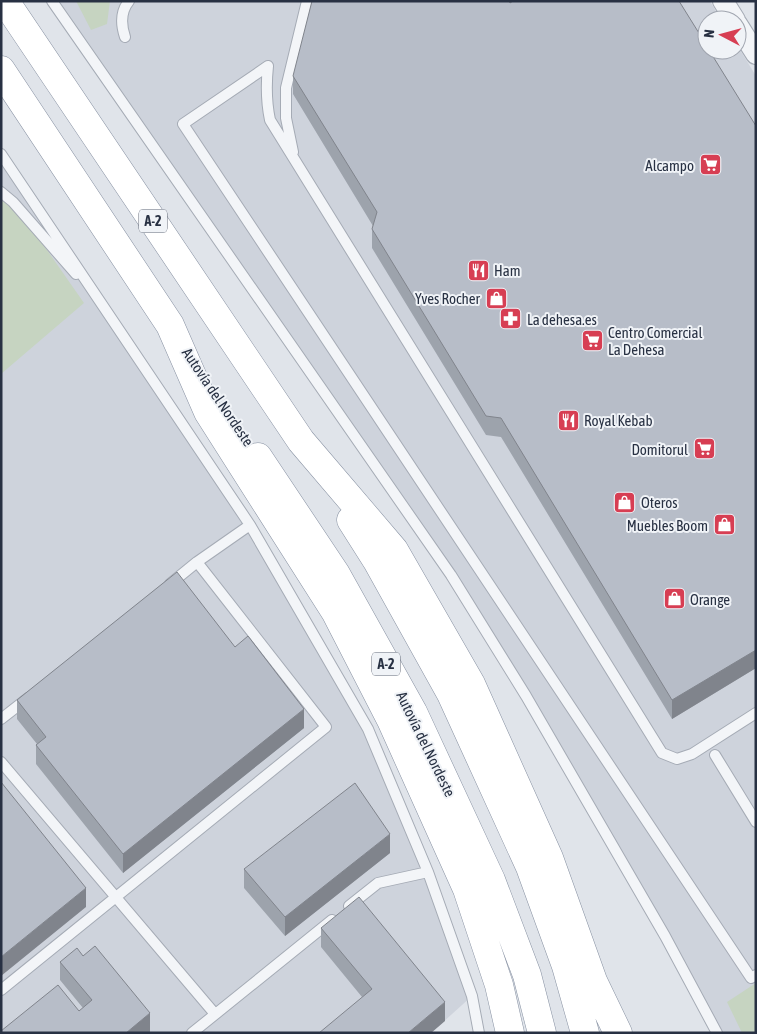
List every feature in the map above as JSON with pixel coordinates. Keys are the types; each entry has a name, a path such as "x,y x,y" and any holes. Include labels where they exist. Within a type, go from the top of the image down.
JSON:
{"highway":[{"name":"A-2","path":"5,1 301,440 377,562 451,694 530,867 566,966 585,1033"},
{"name":"A-2","path":"1,70 170,325"},
{"path":"170,325 208,412 336,613 391,720 467,889 499,984 510,1033"},
{"name":"Autovía del Nordeste","path":"170,325 336,574 413,712 491,880 527,975 542,1033"},
{"path":"301,440 394,550 471,684 550,858 593,981 618,1033"}],"street":[{"path":"747,40 756,54"}],"lane":[{"path":"52,1 451,575 526,696 665,936 717,1033"},
{"path":"60,1 79,40"},
{"path":"125,37 122,26 124,7 129,1"},
{"path":"295,160 286,118 286,88 307,1"},
{"path":"756,714 692,754 677,759 662,753 270,120 266,86 268,66 183,124 751,978 756,975"},
{"path":"1,154 250,525 368,729 428,872 472,996 479,1033"},
{"path":"1,192 13,202 106,309"},
{"path":"160,592 197,562 250,525"},
{"path":"1,990 326,727 197,562"},
{"path":"1,719 39,689"},
{"path":"715,755 756,822"},
{"path":"1,762 215,1014"},
{"path":"192,1033 378,883 428,872"}],"shaded area":[{"path":"52,1 710,1 715,10 697,10 697,60 746,60 756,76 756,1033 717,1033 451,575"},
{"path":"1,154 250,525 368,729 472,996 431,1033 1,1033"}],"green space":[{"path":"76,1 110,1 107,24 91,30"},
{"path":"1,184 84,303 1,374"},
{"path":"756,983 756,1033 742,1033 727,1002"}],"building":[{"name":"Centro Comercial La Dehesa","path":"312,1 509,1 510,3 513,1 679,1 697,30 697,60 715,60 756,126 756,650 672,700 501,418 486,416 372,229 377,212 293,76"},
{"path":"177,572 235,647 248,636 304,709 123,854 36,745 46,737 17,700"},
{"path":"1,782 86,888 1,957"},
{"path":"355,783 390,834 285,917 244,869"},
{"path":"359,897 445,1002 408,1033 319,1033 372,989 321,928"},
{"path":"95,946 150,1013 126,1033 1,1033 1,1031 58,985 79,1011 92,1000 60,962 77,948 83,956"}],"place":[{"name":"Alcampo","path":"710,165"},
{"name":"Ham","path":"478,270"},
{"name":"Yves Rocher","path":"496,298"},
{"name":"La dehesa.es","path":"511,319"},
{"name":"Centro Comercial La Dehesa","path":"592,341"},
{"name":"Royal Kebab","path":"568,420"},
{"name":"Domitorul","path":"704,449"},
{"name":"Oteros","path":"625,502"},
{"name":"Muebles Boom","path":"724,525"},
{"name":"Orange","path":"674,599"}]}
